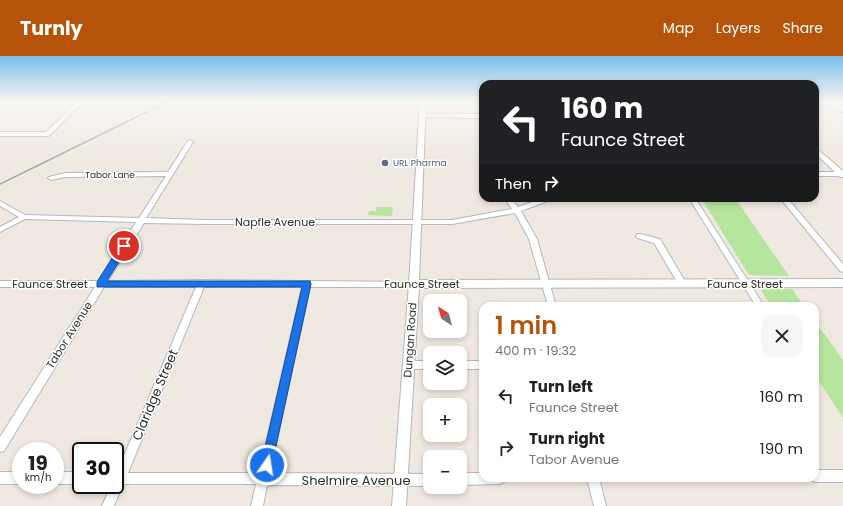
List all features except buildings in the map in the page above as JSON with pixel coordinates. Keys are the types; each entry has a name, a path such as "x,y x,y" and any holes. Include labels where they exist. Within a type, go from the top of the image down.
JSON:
{"street":[{"path":"0,134 48,134 60,122"},
{"name":"Dungan Road","path":"399,506 414,284 421,122"},
{"name":"Tabor Avenue","path":"0,447 100,284 190,142"},
{"path":"819,153 843,175"},
{"name":"Tabor Lane","path":"51,178 65,175 170,174"},
{"path":"819,174 843,175"},
{"path":"510,202 517,210 533,240 551,302"},
{"name":"Napfle Avenue","path":"0,203 24,217 140,220 416,222 462,221 517,210 540,202"},
{"path":"695,202 758,302"},
{"path":"786,202 843,270"},
{"path":"0,230 24,217"},
{"path":"640,236 657,241 682,283"},
{"name":"Claridge Street","path":"124,462 202,283"},
{"name":"Faunce Street","path":"0,284 843,283"},
{"path":"258,506 307,284"},
{"path":"408,365 423,365"},
{"path":"467,365 479,365"},
{"path":"819,476 843,476"},
{"path":"0,478 12,478"},
{"name":"Shelmire Avenue","path":"124,478 423,480"},
{"path":"467,479 479,479"},
{"path":"594,482 600,506"},
{"name":"Claridge Street","path":"108,506 112,494"}],"green space":[{"path":"703,202 738,202 789,276 749,275"},
{"path":"376,207 393,207 392,216 368,215 369,211 376,211"},
{"path":"760,289 792,289 801,302 768,302"},
{"path":"819,327 843,360 843,418 819,381"}],"railway":[{"path":"0,184 126,122"}],"place":[{"name":"URL Pharma","path":"385,163"}],"route":[{"path":"124,246 100,284 307,284 267,465"}]}
